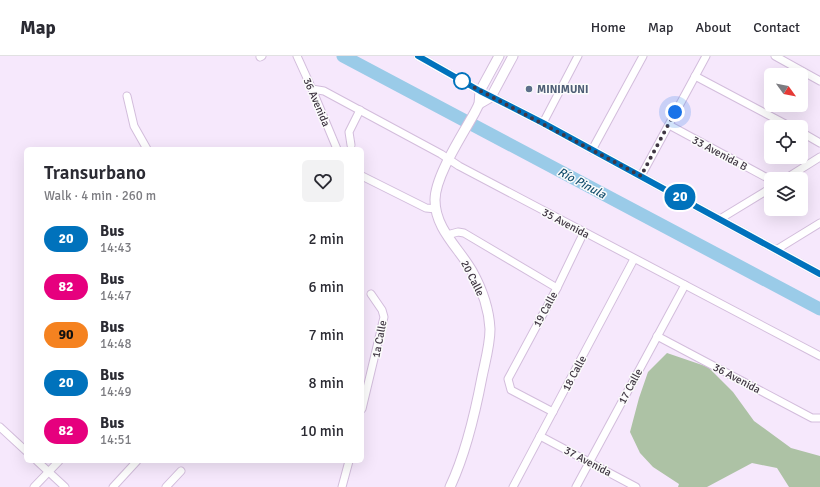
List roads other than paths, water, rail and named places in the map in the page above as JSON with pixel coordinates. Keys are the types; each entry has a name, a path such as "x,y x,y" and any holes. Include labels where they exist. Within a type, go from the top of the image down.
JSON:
{"main road":[{"name":"20 Calle","path":"450,487 466,444 478,397 490,329 485,301 480,287 472,270 447,235 439,220 436,209 436,189 477,108 480,91 499,56"},
{"path":"477,108 491,97 513,56"}],"street":[{"name":"36 Avenida","path":"297,56 336,147"},
{"path":"418,56 429,58 480,91 543,123 820,274"},
{"path":"543,123 578,56"},
{"path":"592,150 643,56"},
{"path":"641,176 706,56"},
{"path":"775,56 820,81"},
{"path":"695,76 778,120"},
{"name":"35 Avenida","path":"312,89 324,91 459,166 820,356"},
{"path":"127,96 134,126 146,147"},
{"path":"351,145 349,132 360,110"},
{"name":"33 Avenida B","path":"669,125 764,176"},
{"path":"808,136 820,143"},
{"path":"796,172 820,157"},
{"path":"364,177 426,208 436,209"},
{"path":"720,219 764,192"},
{"path":"776,250 820,224"},
{"path":"447,235 458,232 464,233 556,288"},
{"name":"19 Calle","path":"553,412 511,390 508,385 509,376 584,232"},
{"name":"18 Calle","path":"513,487 634,259"},
{"name":"17 Calle","path":"576,487 684,285"},
{"name":"1a Calle","path":"364,401 384,317 382,310 371,294"},
{"name":"36 Avenida","path":"657,336 812,418 819,419"},
{"path":"0,427 24,449"},
{"name":"37 Avenida","path":"540,436 636,487"},
{"path":"39,463 65,487"},
{"path":"34,487 57,463"},
{"path":"113,487 135,463"},
{"path":"342,487 348,463"},
{"path":"166,487 181,471"}],"waterway":[{"name":"Río Pinula","path":"343,56 820,309"}],"place":[{"name":"MINIMUNI","path":"529,89"}]}
